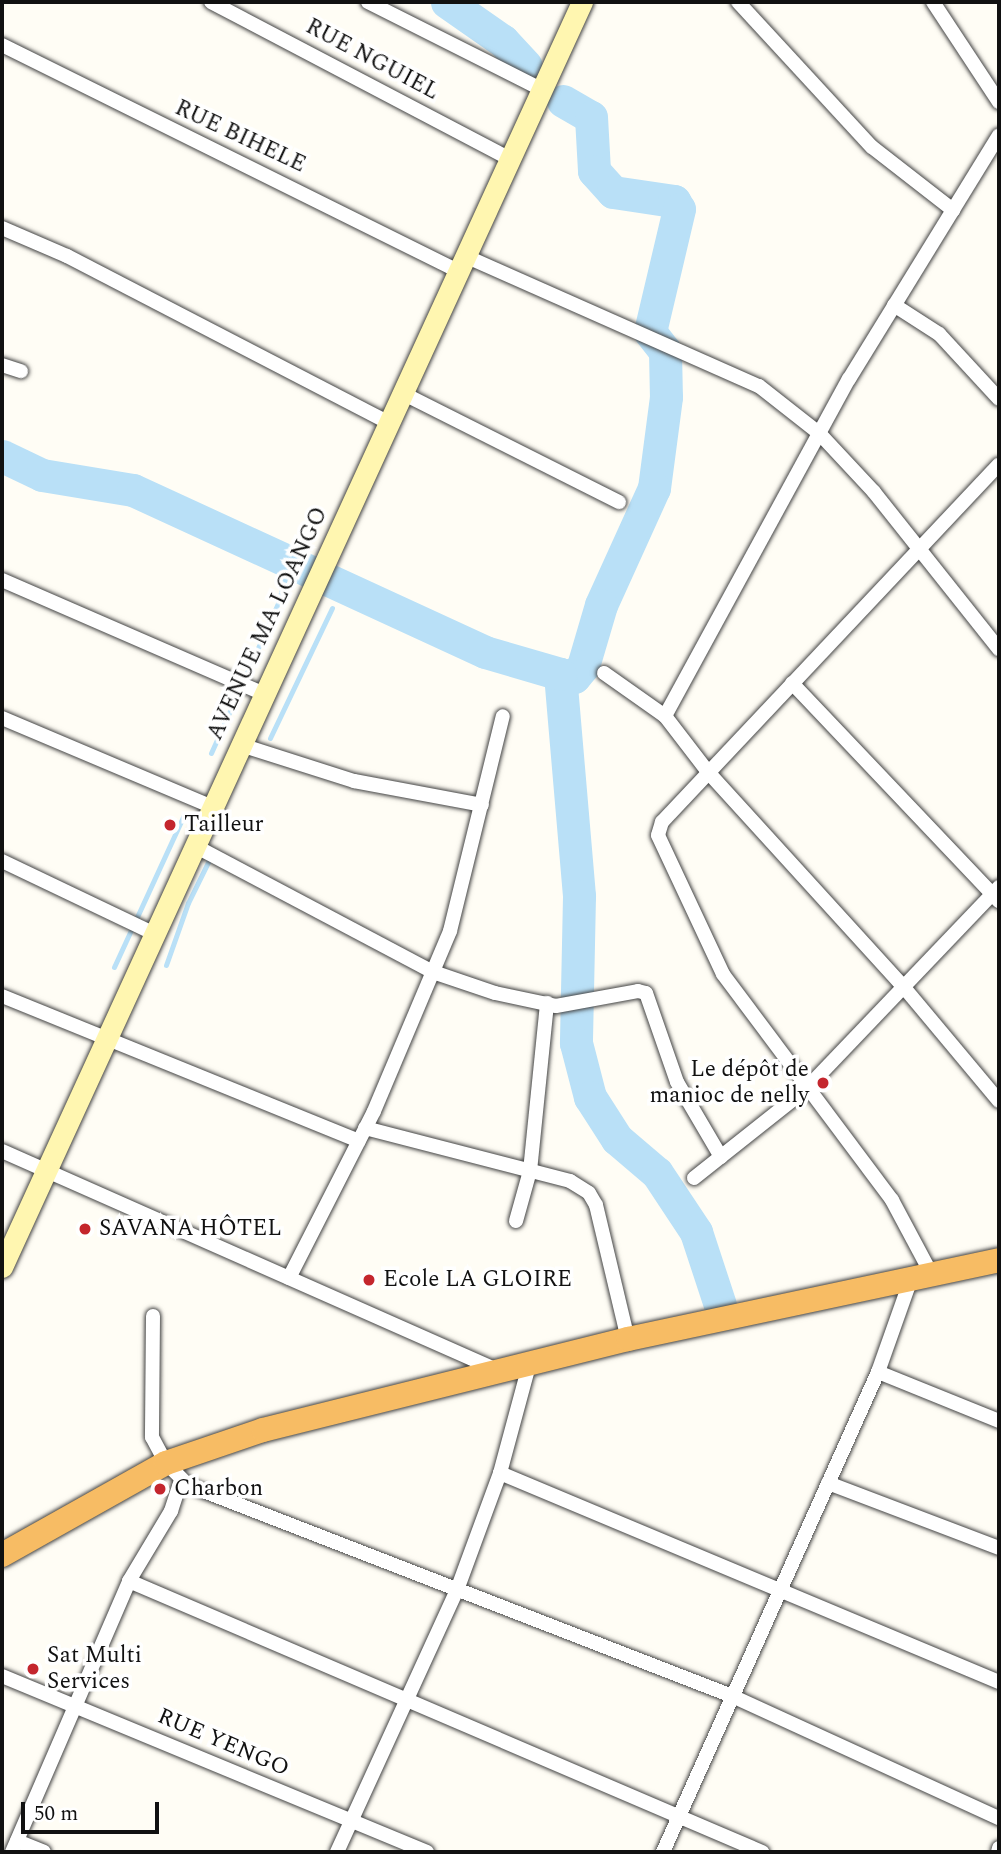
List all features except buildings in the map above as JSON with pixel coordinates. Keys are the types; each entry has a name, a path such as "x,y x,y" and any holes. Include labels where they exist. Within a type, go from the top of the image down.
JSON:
{"highway":[{"path":"2,1555 263,1430 628,1339 999,1260"}],"main road":[{"name":"AVENUE MA LOANGO","path":"2,1267 582,2"}],"street":[{"name":"RUE NGUIEL","path":"211,2 509,159"},
{"path":"369,2 541,89"},
{"path":"738,2 872,147 953,210"},
{"path":"933,2 999,102"},
{"name":"RUE BIHELE","path":"2,45 462,263 734,371 819,433 920,549 999,649"},
{"path":"665,716 819,433 999,135"},
{"path":"2,228 67,256 389,423"},
{"path":"894,305 939,334 999,399"},
{"path":"2,365 22,371"},
{"path":"402,393 619,502"},
{"path":"663,1852 921,1277 892,1200 805,1090 723,974 660,845 662,822 999,465"},
{"path":"2,580 264,694"},
{"path":"604,673 665,716 708,772 901,985 999,1101"},
{"path":"694,1178 805,1090 901,985 997,894 792,683"},
{"path":"289,1278 362,1134 450,931 503,716"},
{"path":"2,719 213,807"},
{"path":"241,745 354,781 482,805"},
{"path":"195,846 433,972 495,993 547,1003 646,993 677,1083 721,1157"},
{"path":"2,861 155,934"},
{"path":"2,996 106,1040 362,1134 530,1171 580,1186 596,1205 628,1339"},
{"path":"516,1221 530,1171 547,1003"},
{"path":"2,1151 498,1370"},
{"path":"44,1852 15,1847 78,1709 129,1581 171,1511 173,1471 152,1437 153,1316"},
{"path":"337,1852 457,1590 500,1473 530,1362"},
{"path":"878,1372 999,1421"},
{"path":"173,1471 457,1590 732,1696 999,1818"},
{"path":"500,1473 999,1682"},
{"path":"828,1483 999,1548"},
{"path":"129,1581 762,1852"},
{"name":"RUE YENGO","path":"2,1676 349,1822 427,1852"}],"waterway":[{"path":"447,2 503,41 525,65"},
{"path":"563,101 591,117 594,171 613,192 674,201 679,209 650,332 665,351 666,397 654,488 601,605 583,666 574,677 560,674 579,896 576,1043 590,1097 617,1139 657,1173 696,1232 720,1305"},
{"path":"2,456 42,475 133,490 485,652 560,674"},
{"path":"211,753 278,603 287,571"},
{"path":"270,738 332,608"},
{"path":"114,967 184,815"},
{"path":"166,965 188,903 210,858"}],"place":[{"name":"Tailleur","path":"170,825"},
{"name":"Le dépôt de manioc de nelly","path":"823,1083"},
{"name":"SAVANA HÔTEL","path":"85,1229"},
{"name":"Ecole LA GLOIRE","path":"369,1280"},
{"name":"Charbon","path":"160,1489"},
{"name":"Sat Multi Services","path":"33,1669"}]}
